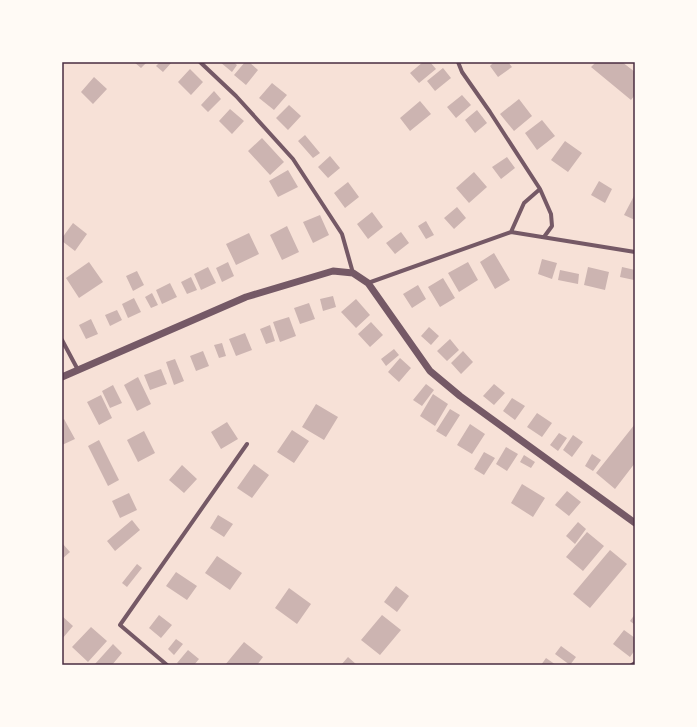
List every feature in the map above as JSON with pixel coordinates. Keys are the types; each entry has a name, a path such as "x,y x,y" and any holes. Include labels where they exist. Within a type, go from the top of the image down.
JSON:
{"street":[{"path":"200,62 236,96 293,159 342,234 353,274"},
{"path":"458,62 462,72 540,189 551,214 552,226 544,237"},
{"path":"511,232 524,203 540,189"},
{"path":"368,283 511,232 635,252"},
{"path":"62,377 246,297 333,271 353,274 368,283 430,371 460,396 635,523"},
{"path":"62,340 78,370"},
{"path":"167,665 120,625 247,444"}],"building":[{"path":"134,62 147,62 141,68"},
{"path":"160,62 172,62 163,72 156,66"},
{"path":"220,62 233,62 237,65 232,72"},
{"path":"245,62 249,62 258,70 246,85 234,75"},
{"path":"423,62 430,62 436,69 419,83 410,73"},
{"path":"494,62 508,62 512,67 498,77 490,66"},
{"path":"596,62 622,62 635,72 635,95 631,100 591,67"},
{"path":"443,68 451,78 435,91 427,81"},
{"path":"190,69 203,82 191,95 178,82"},
{"path":"94,77 107,89 93,104 81,92"},
{"path":"272,83 287,95 274,110 259,98"},
{"path":"214,91 221,99 208,112 201,105"},
{"path":"462,95 471,105 456,118 447,107"},
{"path":"519,99 532,116 514,131 500,114"},
{"path":"420,101 431,114 410,131 400,118"},
{"path":"289,105 301,116 288,130 276,118"},
{"path":"230,109 244,121 232,134 219,121"},
{"path":"477,110 487,123 475,133 465,120"},
{"path":"542,120 555,136 537,150 525,133"},
{"path":"305,135 320,153 313,158 298,141"},
{"path":"262,138 284,162 270,175 248,151"},
{"path":"565,141 582,153 568,172 551,160"},
{"path":"330,156 340,168 328,178 318,167"},
{"path":"507,157 515,168 501,179 492,167"},
{"path":"288,170 298,187 278,197 269,181"},
{"path":"474,172 487,187 469,203 456,188"},
{"path":"599,181 612,189 605,203 591,195"},
{"path":"348,182 359,197 345,208 334,193"},
{"path":"635,194 635,220 624,215"},
{"path":"457,207 466,218 454,229 444,218"},
{"path":"372,212 383,227 368,239 357,224"},
{"path":"320,215 329,235 313,243 303,222"},
{"path":"426,221 434,235 426,239 418,226"},
{"path":"73,223 87,234 75,251 62,241 62,238"},
{"path":"287,226 299,252 282,260 270,235"},
{"path":"401,232 409,243 395,254 386,243"},
{"path":"249,233 259,254 236,265 226,244"},
{"path":"494,253 510,280 495,289 480,262"},
{"path":"542,259 557,263 552,279 538,274"},
{"path":"89,262 103,282 79,298 66,278"},
{"path":"228,262 234,276 222,282 216,268"},
{"path":"468,262 478,280 459,292 448,273"},
{"path":"208,267 216,283 201,290 194,274"},
{"path":"588,267 609,272 605,290 584,285"},
{"path":"622,267 635,270 634,280 620,277"},
{"path":"560,270 579,274 578,284 558,280"},
{"path":"137,271 144,285 133,291 126,276"},
{"path":"191,277 197,290 187,294 181,282"},
{"path":"443,278 455,298 440,307 428,287"},
{"path":"170,283 177,297 162,304 156,290"},
{"path":"418,285 426,299 412,308 403,294"},
{"path":"152,293 158,305 151,308 145,297"},
{"path":"333,296 336,307 323,311 320,299"},
{"path":"134,298 141,312 128,318 122,304"},
{"path":"356,299 370,315 356,328 341,312"},
{"path":"309,303 315,319 300,324 294,308"},
{"path":"117,310 122,320 110,326 105,315"},
{"path":"289,317 296,336 280,342 273,322"},
{"path":"91,319 98,334 86,339 79,325"},
{"path":"371,322 383,335 370,347 358,334"},
{"path":"270,325 275,341 266,344 260,329"},
{"path":"429,327 439,336 431,345 421,336"},
{"path":"245,333 252,350 236,356 229,339"},
{"path":"450,339 459,350 447,361 437,351"},
{"path":"222,343 226,356 219,358 214,345"},
{"path":"394,349 399,355 386,366 381,359"},
{"path":"203,351 209,366 196,371 190,356"},
{"path":"463,351 473,362 461,374 451,363"},
{"path":"400,358 411,368 399,382 388,372"},
{"path":"175,359 184,381 174,385 166,362"},
{"path":"161,369 167,384 150,390 144,375"},
{"path":"138,377 151,404 137,411 124,385"},
{"path":"426,384 434,390 422,406 413,400"},
{"path":"494,384 505,393 494,405 483,396"},
{"path":"113,385 122,403 110,408 102,391"},
{"path":"433,394 448,404 435,426 420,416"},
{"path":"101,395 112,418 99,425 87,402"},
{"path":"512,398 525,406 515,420 503,411"},
{"path":"316,404 338,417 324,440 302,427"},
{"path":"450,409 460,415 446,437 436,431"},
{"path":"537,413 552,423 542,437 527,427"},
{"path":"64,419 75,439 62,445 62,420"},
{"path":"227,422 238,439 221,449 211,432"},
{"path":"470,424 485,434 472,454 457,445"},
{"path":"635,424 635,463 615,489 596,473"},
{"path":"292,430 309,441 294,463 277,452"},
{"path":"144,431 155,453 138,462 127,440"},
{"path":"559,433 567,438 558,451 550,445"},
{"path":"573,435 583,442 572,457 563,450"},
{"path":"99,440 119,480 108,486 88,446"},
{"path":"506,447 518,454 507,471 496,464"},
{"path":"484,452 495,458 484,475 474,469"},
{"path":"592,454 601,460 593,471 585,466"},
{"path":"524,455 535,462 531,468 520,462"},
{"path":"254,464 269,475 252,498 237,488"},
{"path":"182,465 197,479 184,493 169,480"},
{"path":"522,484 545,498 533,517 511,503"},
{"path":"567,491 581,502 569,516 555,505"},
{"path":"129,493 137,510 120,518 112,501"},
{"path":"218,515 233,524 224,537 210,528"},
{"path":"132,520 140,530 115,551 107,541"},
{"path":"578,522 586,529 575,544 566,536"},
{"path":"587,532 604,546 583,571 566,557"},
{"path":"62,543 70,552 62,559"},
{"path":"610,550 627,564 590,608 573,594"},
{"path":"217,556 242,573 230,590 205,573"},
{"path":"137,564 142,568 127,587 122,583"},
{"path":"176,572 197,586 187,600 166,586"},
{"path":"396,586 409,596 397,612 384,602"},
{"path":"289,588 311,604 297,624 275,608"},
{"path":"635,614 635,625 630,621"},
{"path":"159,615 172,625 161,638 149,628"},
{"path":"382,615 401,630 380,655 361,640"},
{"path":"62,616 73,626 62,639"},
{"path":"91,627 107,641 88,662 72,647"},
{"path":"624,630 635,638 635,650 630,657 613,644"},
{"path":"176,639 183,644 174,655 168,649"},
{"path":"244,642 263,657 257,665 225,665"},
{"path":"113,644 122,653 112,665 96,665 95,664"},
{"path":"561,646 576,657 570,665 555,654"},
{"path":"188,650 199,659 194,665 180,665 177,663"},
{"path":"348,657 357,665 341,665"},
{"path":"546,658 556,665 541,665"}]}
